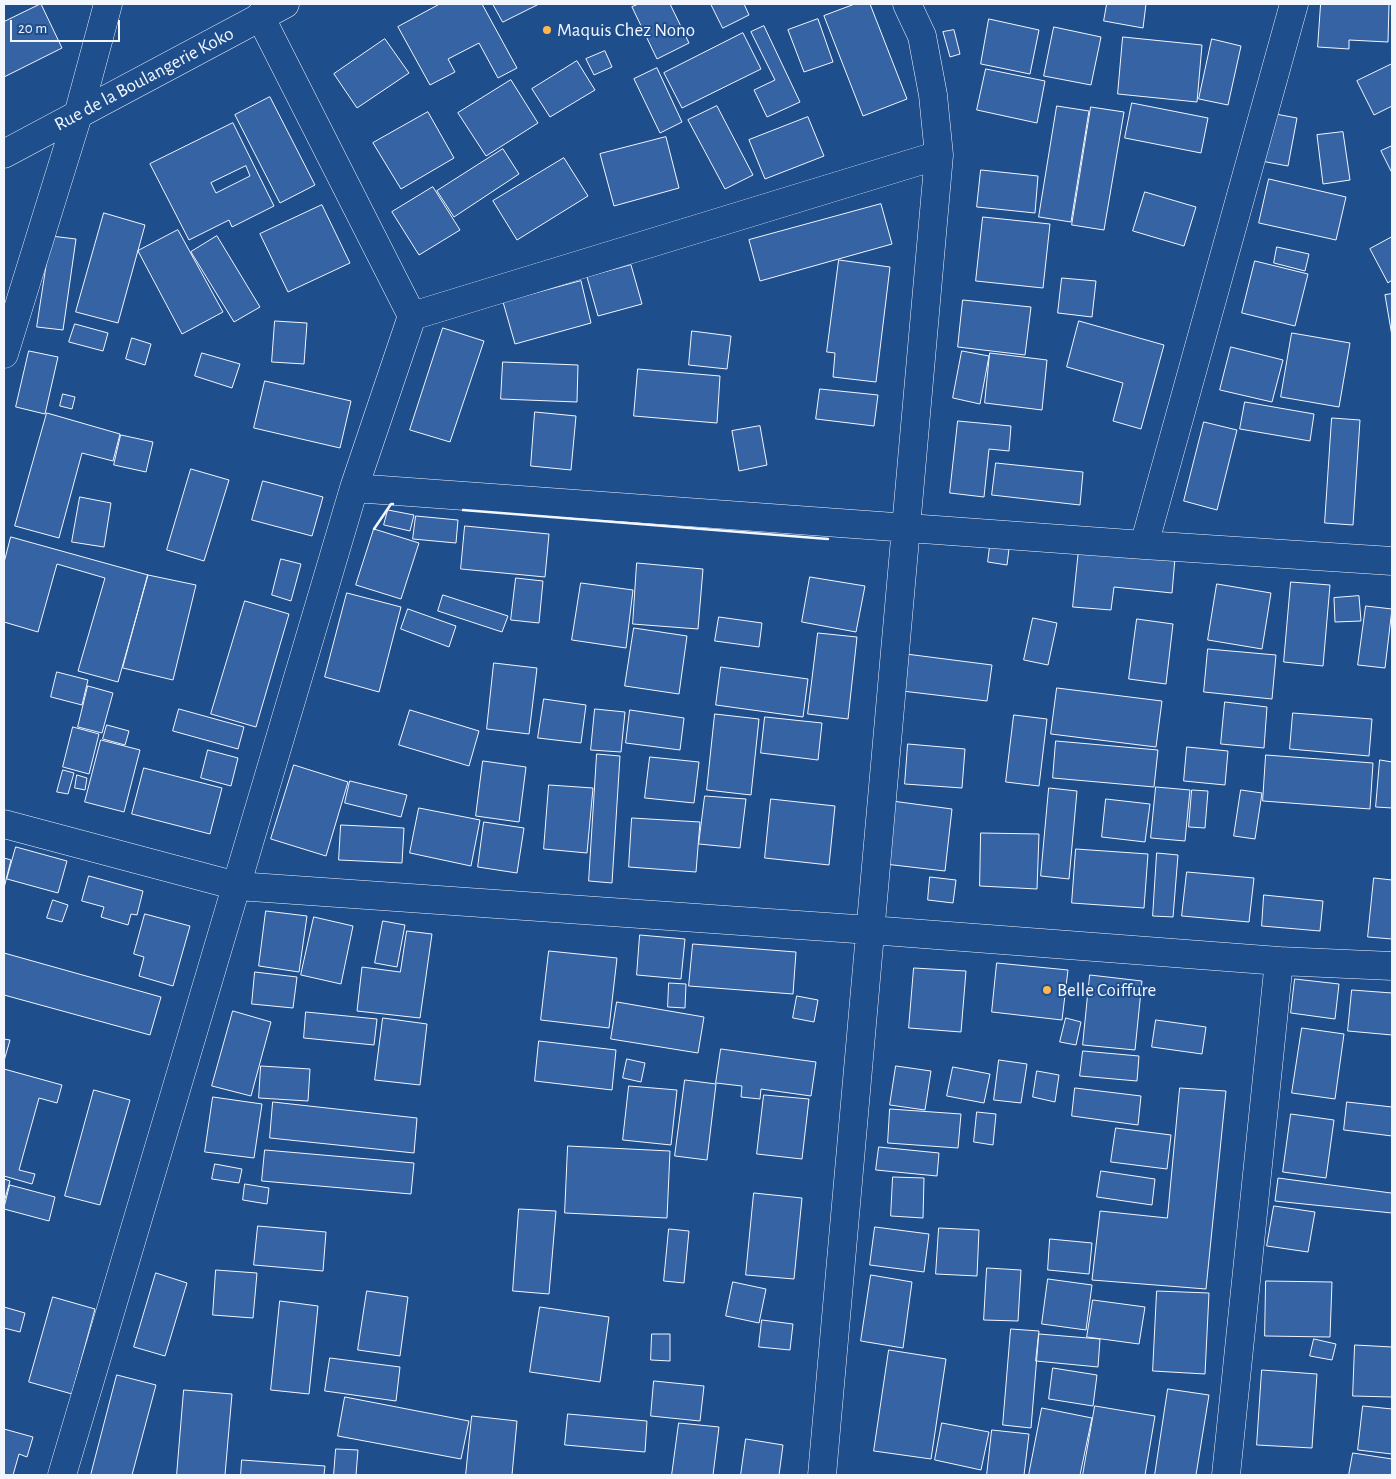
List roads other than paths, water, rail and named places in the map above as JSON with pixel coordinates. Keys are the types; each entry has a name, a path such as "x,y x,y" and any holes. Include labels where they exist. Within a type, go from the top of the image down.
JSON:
{"street":[{"path":"4,354 78,114 108,4"},
{"name":"Rue de la Boulangerie Koko","path":"4,154 285,4"},
{"path":"822,1475 939,155 933,94 922,36 907,4"},
{"path":"1144,546 1294,4"},
{"path":"62,1475 354,488 412,316 260,16"},
{"path":"412,316 939,155"},
{"path":"354,488 1144,546 1392,561"},
{"path":"4,824 237,886 870,930 1280,961 1392,966"},
{"path":"1226,1475 1280,961"}],"place":[{"name":"Maquis Chez Nono","path":"547,30"},
{"name":"Belle Coiffure","path":"1047,990"}]}
